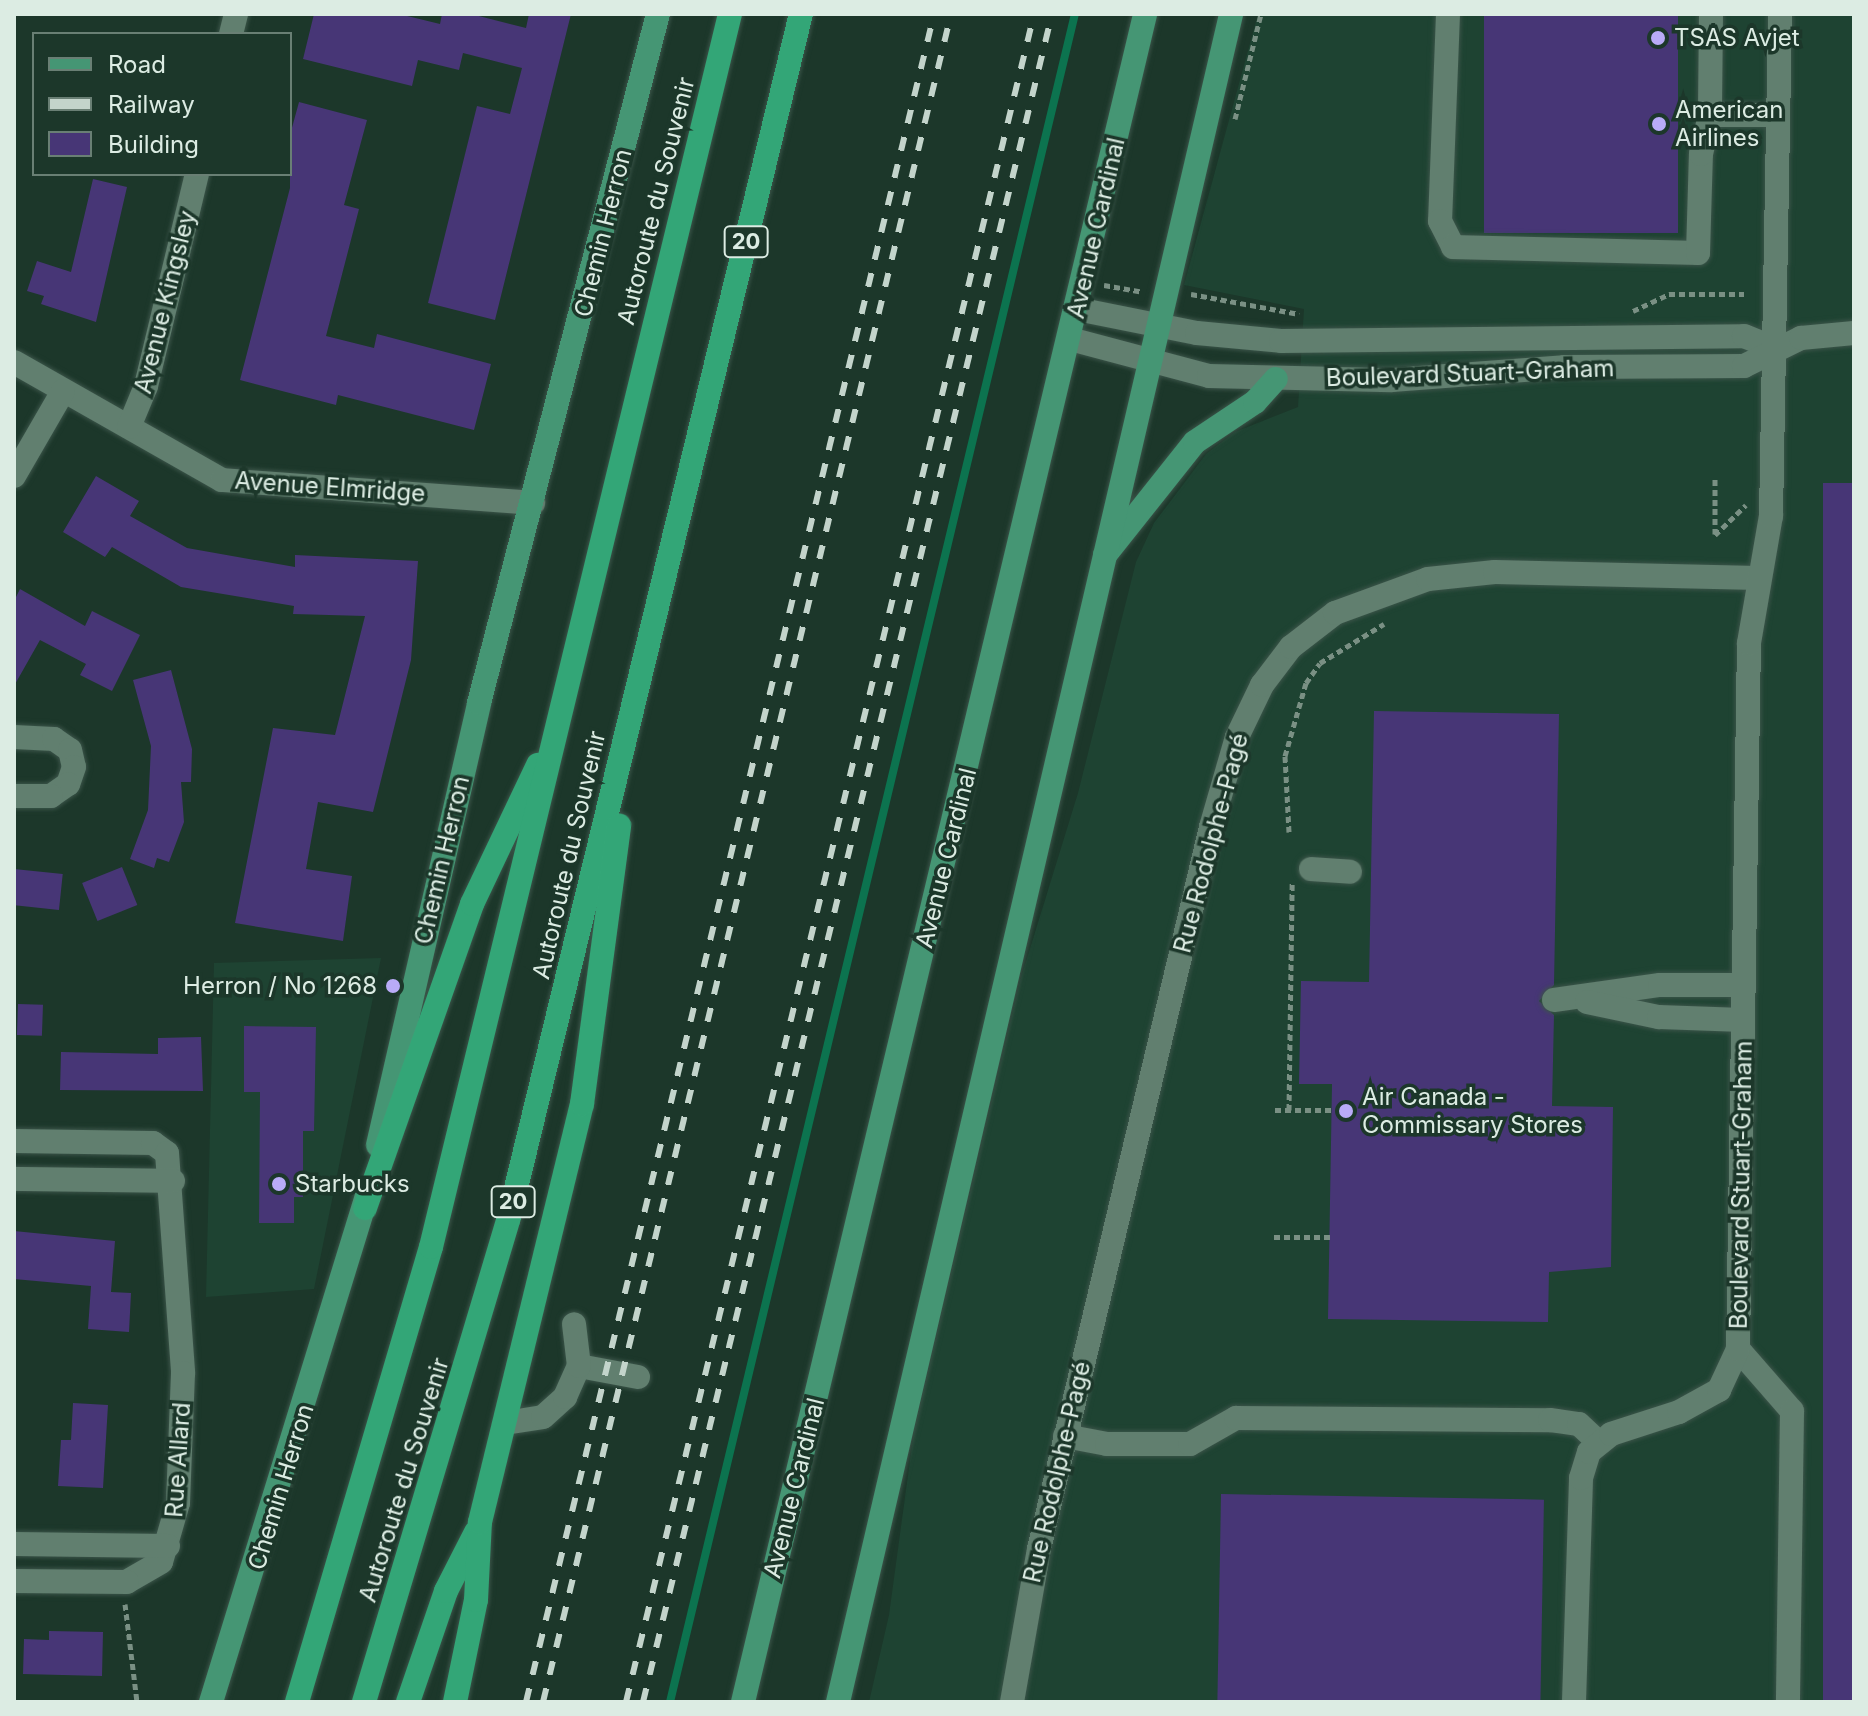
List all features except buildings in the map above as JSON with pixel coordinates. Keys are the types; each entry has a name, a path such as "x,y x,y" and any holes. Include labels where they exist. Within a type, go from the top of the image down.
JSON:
{"highway":[{"name":"Autoroute du Souvenir","path":"297,1702 414,1314 730,14"},
{"name":"Autoroute du Souvenir","path":"364,1702 509,1217 801,14"},
{"path":"455,1702 476,1600 480,1522 582,1104 636,694"},
{"path":"365,1208 472,904 559,720"},
{"path":"408,1702 446,1591 480,1522"}],"main road":[{"name":"Chemin Herron","path":"211,1702 365,1208 458,793 658,14"},
{"name":"Avenue Cardinal","path":"743,1702 1084,281 1145,14"},
{"path":"838,1702 1101,560 1231,14"},
{"path":"1101,560 1195,442 1255,402 1276,379"}],"street":[{"path":"1448,14 1440,227 1453,247 1698,253 1701,154 1710,115 1711,14"},
{"path":"1758,578 1771,516 1780,14"},
{"path":"1710,115 1778,115"},
{"name":"Avenue Kingsley","path":"129,427 146,386 197,176"},
{"name":"Boulevard Stuart-Graham","path":"1077,309 1157,326 1315,342 1744,336 1776,349"},
{"name":"Boulevard Stuart-Graham","path":"1070,339 1209,376 1276,379 1744,366 1776,349 1818,334 1854,333"},
{"name":"Avenue Elmridge","path":"14,362 203,471 243,484 495,495 533,503"},
{"path":"14,476 63,391"},
{"name":"Rue Rodolphe-Pagé","path":"1012,1702 1065,1436 1228,765 1248,711 1275,666 1335,613 1428,579 1495,572 1692,572 1758,578"},
{"name":"Boulevard Stuart-Graham","path":"1598,1442 1719,1390 1738,1349 1749,643 1758,578"},
{"path":"14,737 54,739 70,750 74,767 68,784 51,796 14,796"},
{"path":"1300,869 1350,872"},
{"path":"1743,985 1660,985 1564,1000 1659,1017 1743,1020"},
{"path":"1659,1017 1660,985"},
{"path":"14,1141 153,1143 167,1153 173,1181 14,1179"},
{"name":"Rue Allard","path":"168,1546 178,1503 183,1373 173,1181"},
{"path":"505,1423 530,1423 557,1408 579,1366 574,1324"},
{"path":"1738,1349 1792,1411 1788,1702"},
{"path":"579,1366 638,1377"},
{"path":"1065,1436 1107,1444 1190,1444 1236,1418 1550,1420 1579,1424 1598,1442 1581,1478 1574,1702"},
{"path":"14,1544 168,1546 161,1562 141,1579 14,1581"}],"path":[{"path":"1084,281 1310,315"},
{"path":"1630,313 1669,294 1744,294"},
{"path":"1715,479 1715,535"},
{"name":"Rue Rodolphe-Pagé","path":"1289,832 1285,756 1306,683 1320,663 1389,621"},
{"path":"1289,1110 1300,869"},
{"path":"1275,1110 1332,1110"},
{"path":"1274,1237 1330,1237"},
{"path":"124,1597 137,1702"}],"shaded area":[{"path":"1258,14 1854,14 1854,1702 869,1702 889,1615 914,1431 1020,981 1078,793 1136,562 1154,523 1206,454 1235,432 1298,407 1304,309 1184,285"},
{"path":"381,958 314,1289 206,1297 214,963"}],"waterway":[{"path":"670,1702 1075,14"}],"railway":[{"path":"526,1702 934,14"},
{"path":"543,1702 951,14"},
{"path":"626,1702 1034,14"},
{"path":"643,1702 1052,14"}],"place":[{"name":"TSAS Avjet","path":"1658,38"},
{"name":"American Airlines","path":"1659,124"},
{"name":"Herron / No 1268","path":"393,986"},
{"name":"Air Canada - Commissary Stores","path":"1346,1111"},
{"name":"Starbucks","path":"279,1184"}]}
